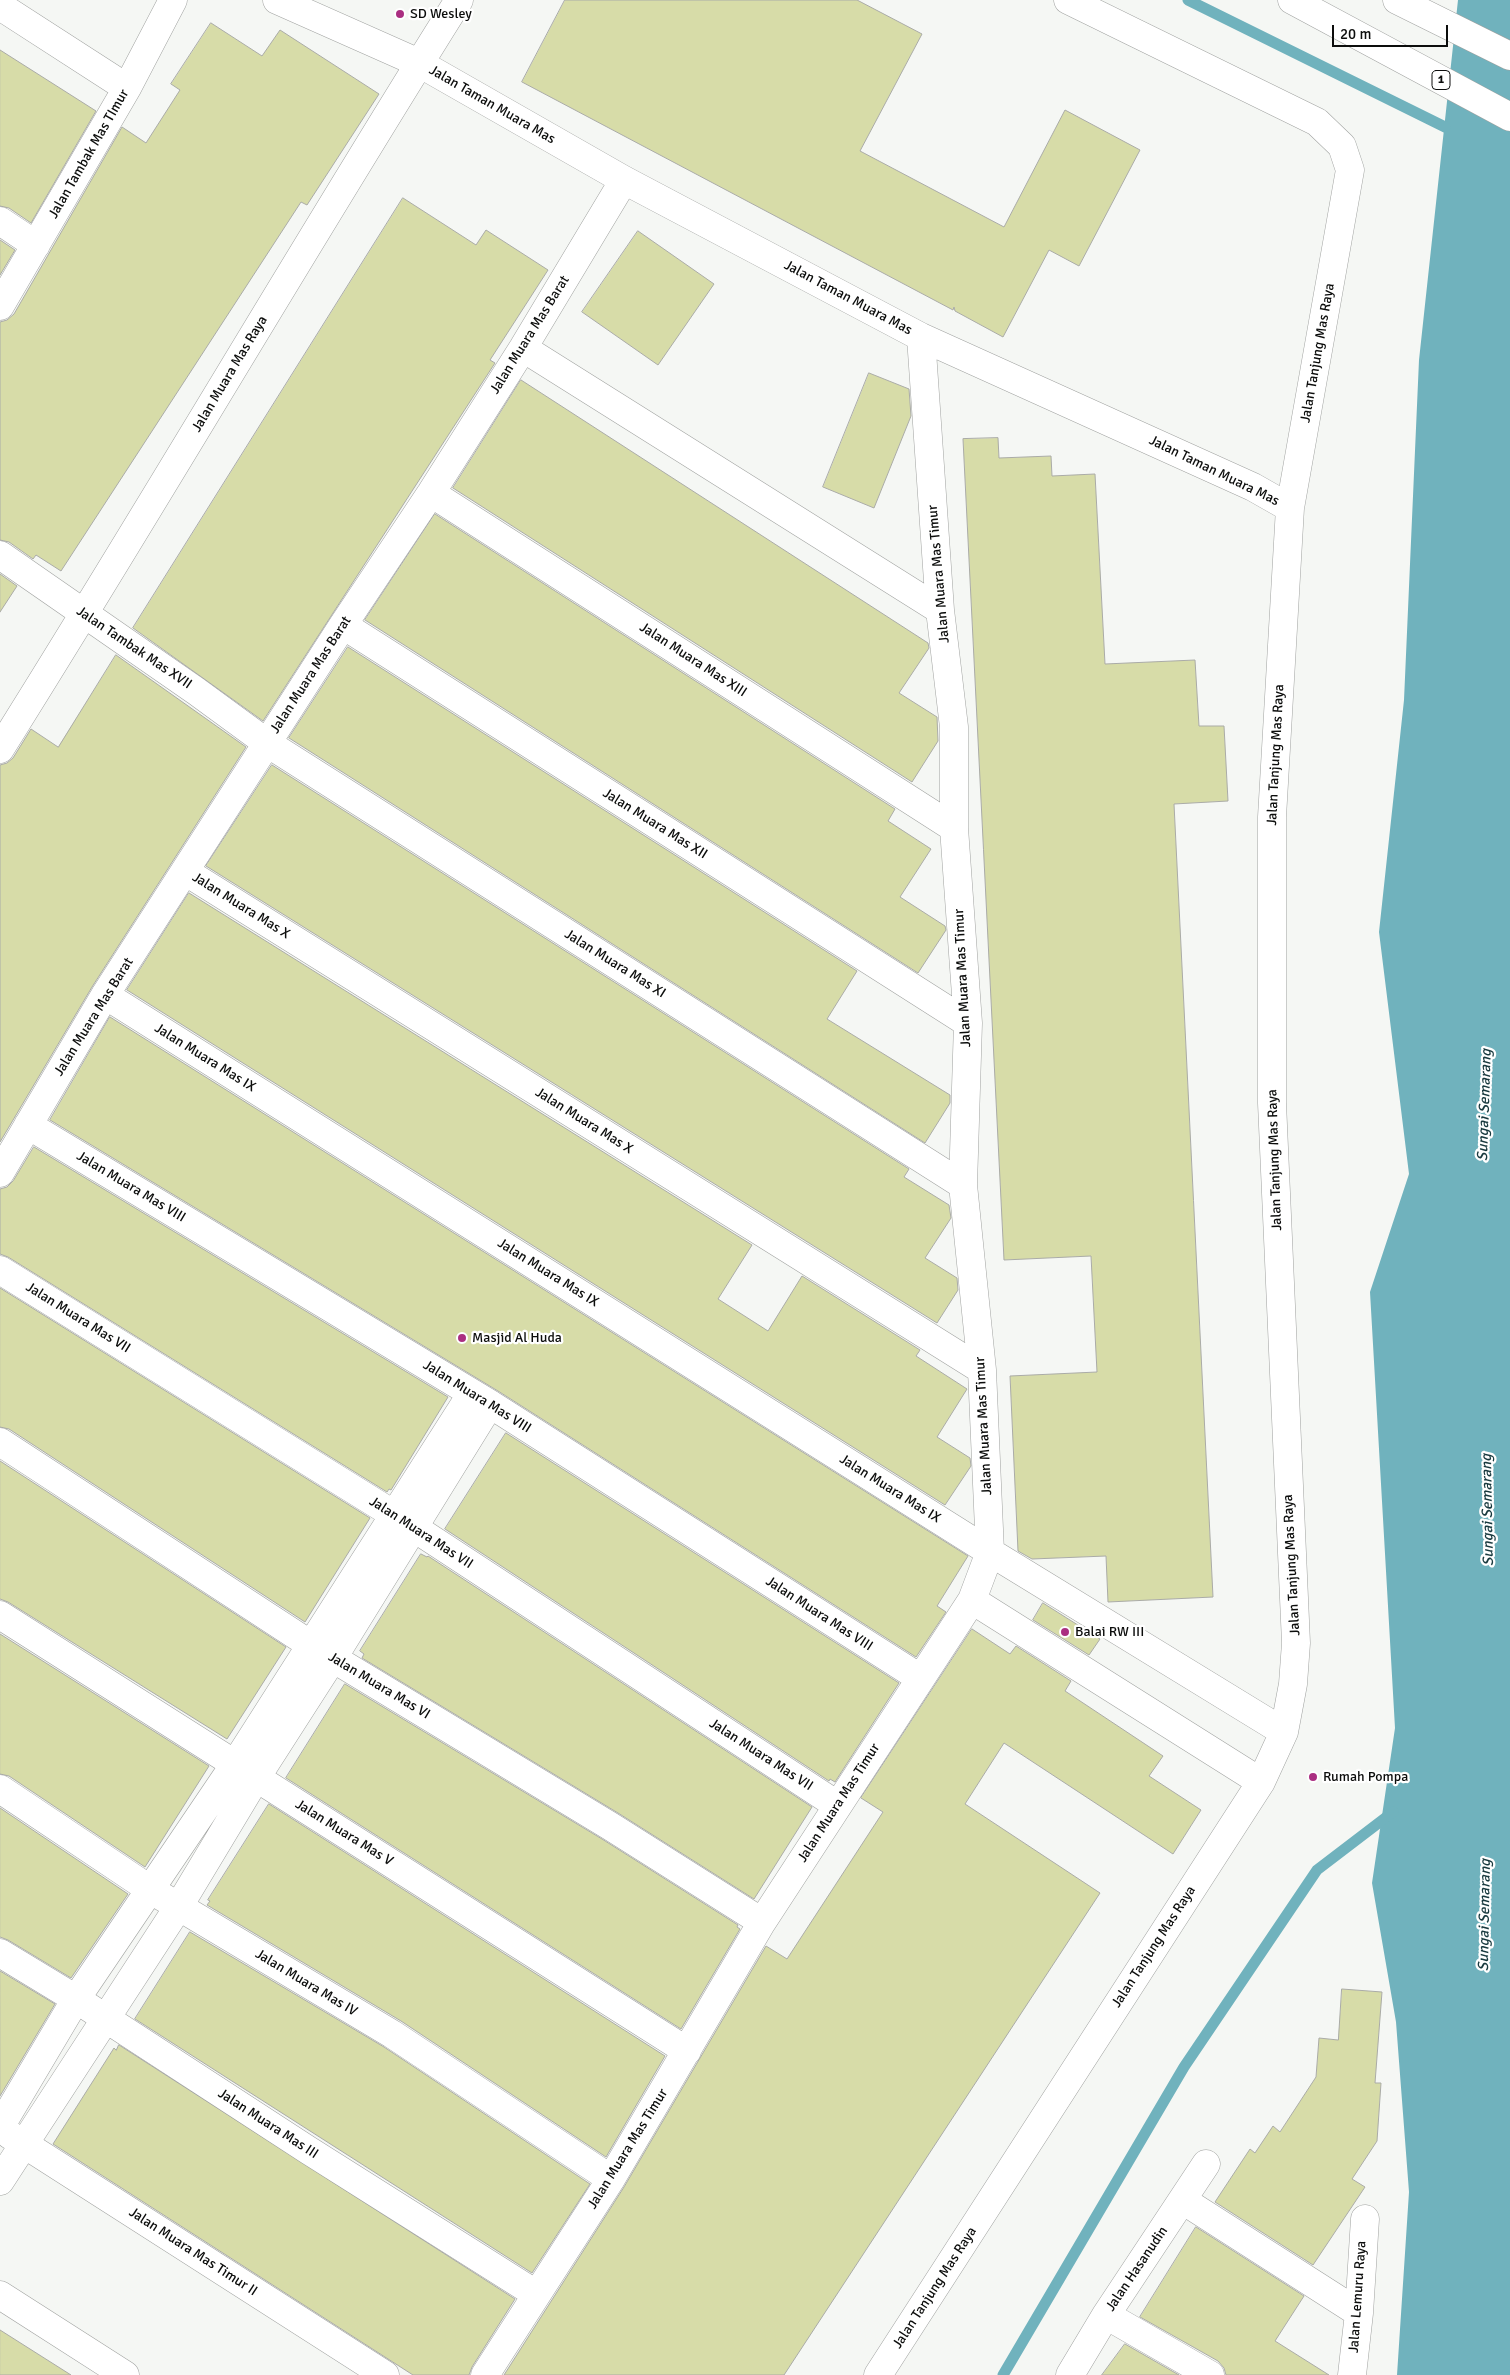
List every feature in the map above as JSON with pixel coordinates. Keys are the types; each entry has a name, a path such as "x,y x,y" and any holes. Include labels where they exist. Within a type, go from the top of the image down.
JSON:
{"main road":[{"name":"Jalan Tambak Mas TImur","path":"0,306 127,88 173,0"},
{"name":"Jalan Taman Muara Mas","path":"277,0 419,64 624,180 921,337 1253,487 1290,508"},
{"name":"Jalan Muara Mas Raya","path":"0,749 84,615 459,0"},
{"name":"Jalan Tanjung Mas Raya","path":"878,2375 1261,1782 1284,1732 1293,1684 1296,1644 1272,1102 1272,817 1290,508 1350,170 1342,146 1317,122 1068,0"},
{"name":"1","path":"1292,0 1510,117"},
{"path":"1397,0 1510,56"},
{"path":"0,6 127,88"},
{"name":"Jalan Muara Mas Barat","path":"0,1173 105,995 523,348 624,180"},
{"path":"0,221 36,245"},
{"name":"Jalan Muara Mas Timur","path":"484,2375 611,2179 762,1922 972,1600 990,1552 982,1370 964,1185 968,1023 954,828 954,727 940,610 921,337"},
{"path":"523,348 940,610"},
{"name":"Jalan Muara Mas XIII","path":"431,492 954,828"},
{"name":"Jalan Tambak Mas XVII","path":"0,555 196,691 267,743"},
{"name":"Jalan Muara Mas XII","path":"343,625 968,1023"},
{"name":"Jalan Muara Mas XI","path":"267,743 964,1185"},
{"name":"Jalan Muara Mas X","path":"186,872 982,1370"},
{"name":"Jalan Muara Mas IX","path":"105,995 990,1552 1284,1732"},
{"name":"Jalan Muara Mas VIII","path":"28,1126 481,1398 920,1678"},
{"name":"Jalan Muara Mas VII","path":"0,1270 404,1521 837,1805"},
{"path":"0,2181 104,2018 179,1906 246,1771 481,1398"},
{"name":"Jalan Muara Mas VI","path":"0,1442 322,1651 610,1826 762,1922"},
{"path":"972,1600 1261,1782"},
{"name":"Jalan Muara Mas V","path":"0,1615 687,2051"},
{"path":"0,2128 76,1999 151,1890 246,1771"},
{"name":"Jalan Muara Mas IV","path":"0,1789 151,1890 392,2034 611,2179"},
{"name":"Jalan Muara Mas III","path":"0,1953 76,1999 308,2150 536,2294"},
{"name":"Jalan Muara Mas Timur II","path":"0,2128 385,2375"},
{"name":"Jalan Hasanudin","path":"1070,2375 1106,2315 1184,2201 1206,2164"},
{"path":"1184,2201 1359,2313"},
{"name":"Jalan Lemuru Raya","path":"1352,2375 1359,2313 1365,2219"},
{"path":"0,2295 125,2375"},
{"path":"1106,2315 1210,2375"}],"water":[{"name":"Sungai Semarang","path":"1458,0 1510,0 1510,2375 1397,2375 1409,2192 1396,2022 1372,1883 1395,1728 1370,1292 1409,1174 1379,932 1404,700 1419,360"}],"building":[{"path":"565,0 857,0 922,34 860,151 1004,227 1065,110 1140,150 1079,266 1049,250 1003,337 955,311 954,307 953,310 522,82"},
{"path":"211,23 262,56 280,30 379,94 307,205 301,202 61,571 36,555 33,559 9,542 0,540 0,322 7,320 14,314 122,127 146,143 180,90 171,84"},
{"path":"0,50 96,111 31,223 9,208 0,206"},
{"path":"403,198 476,245 486,230 548,270 490,360 495,363 263,721 133,628"},
{"path":"638,231 714,284 658,365 582,312"},
{"path":"0,240 15,250 0,275"},
{"path":"869,373 909,389 911,416 874,508 823,487"},
{"path":"521,380 928,643 929,648 899,693 937,717 938,741 912,782 453,488"},
{"path":"998,438 999,458 1051,456 1052,476 1095,474 1105,664 1195,660 1199,726 1224,726 1228,801 1174,804 1213,1597 1108,1602 1106,1556 1032,1559 1018,1551 1010,1376 1097,1372 1091,1256 1004,1260 963,439"},
{"path":"435,514 895,809 888,821 931,849 900,897 945,926 946,930 918,973 365,620"},
{"path":"0,574 17,586 0,612"},
{"path":"348,647 857,971 827,1019 950,1095 950,1103 925,1143 289,738"},
{"path":"116,655 246,747 92,987 0,1142 0,765 7,763 13,758 31,729 58,747"},
{"path":"272,765 909,1169 904,1177 949,1205 951,1218 925,1258 957,1278 958,1290 937,1323 206,866"},
{"path":"189,893 752,1245 718,1299 768,1331 802,1276 920,1350 916,1356 967,1389 937,1437 970,1458 971,1466 945,1505 127,990"},
{"path":"110,1017 968,1556 937,1606 946,1612 916,1657 498,1391 50,1120"},
{"path":"34,1147 448,1397 391,1490 389,1489 387,1492 8,1257 0,1254 0,1189 7,1187 13,1181"},
{"path":"0,1288 370,1518 305,1622 9,1429 0,1427"},
{"path":"506,1433 899,1683 835,1782 830,1779 829,1781 445,1529"},
{"path":"0,1461 286,1647 227,1739 8,1602 0,1599"},
{"path":"421,1554 428,1556 812,1807 754,1899 618,1813 362,1658 364,1654 360,1651"},
{"name":"Balai RW III","path":"1043,1603 1100,1639 1089,1655 1033,1620"},
{"path":"972,1629 1010,1654 1016,1646 1071,1681 1065,1691 1163,1756 1149,1776 1201,1810 1173,1854 1004,1743 965,1804 1100,1893 784,2375 504,2375 624,2187 766,1946 787,1959 883,1812 861,1798"},
{"path":"0,1634 209,1766 145,1867 9,1776 0,1774"},
{"path":"345,1684 602,1839 738,1925 737,1927 740,1929 681,2029 286,1778"},
{"path":"269,1804 665,2056 606,2157 401,2021 207,1905 210,1901 208,1900"},
{"path":"0,1808 128,1894 71,1978 0,1937"},
{"path":"190,1932 384,2047 590,2184 532,2273 135,2019"},
{"path":"0,1971 55,2004 0,2096"},
{"path":"1342,1989 1382,1992 1375,2083 1381,2083 1377,2141 1352,2179 1365,2187 1313,2265 1215,2202 1250,2149 1255,2153 1273,2126 1280,2132 1316,2077 1319,2038 1338,2040"},
{"path":"119,2045 515,2299 472,2367 469,2375 413,2375 53,2144 114,2048 116,2050"},
{"path":"1196,2227 1304,2296 1275,2341 1329,2375 1226,2375 1224,2368 1218,2361 1140,2317"},
{"path":"0,2330 71,2375 0,2375"},
{"path":"1125,2344 1179,2375 1102,2375"}],"waterway":[{"path":"1188,0 1445,127"},
{"path":"1003,2375 1184,2067 1317,1870 1393,1812"}],"place":[{"name":"SD Wesley","path":"400,14"},
{"name":"Masjid Al Huda","path":"462,1338"},
{"name":"Balai RW III","path":"1065,1632"},
{"name":"Rumah Pompa","path":"1313,1777"}]}
